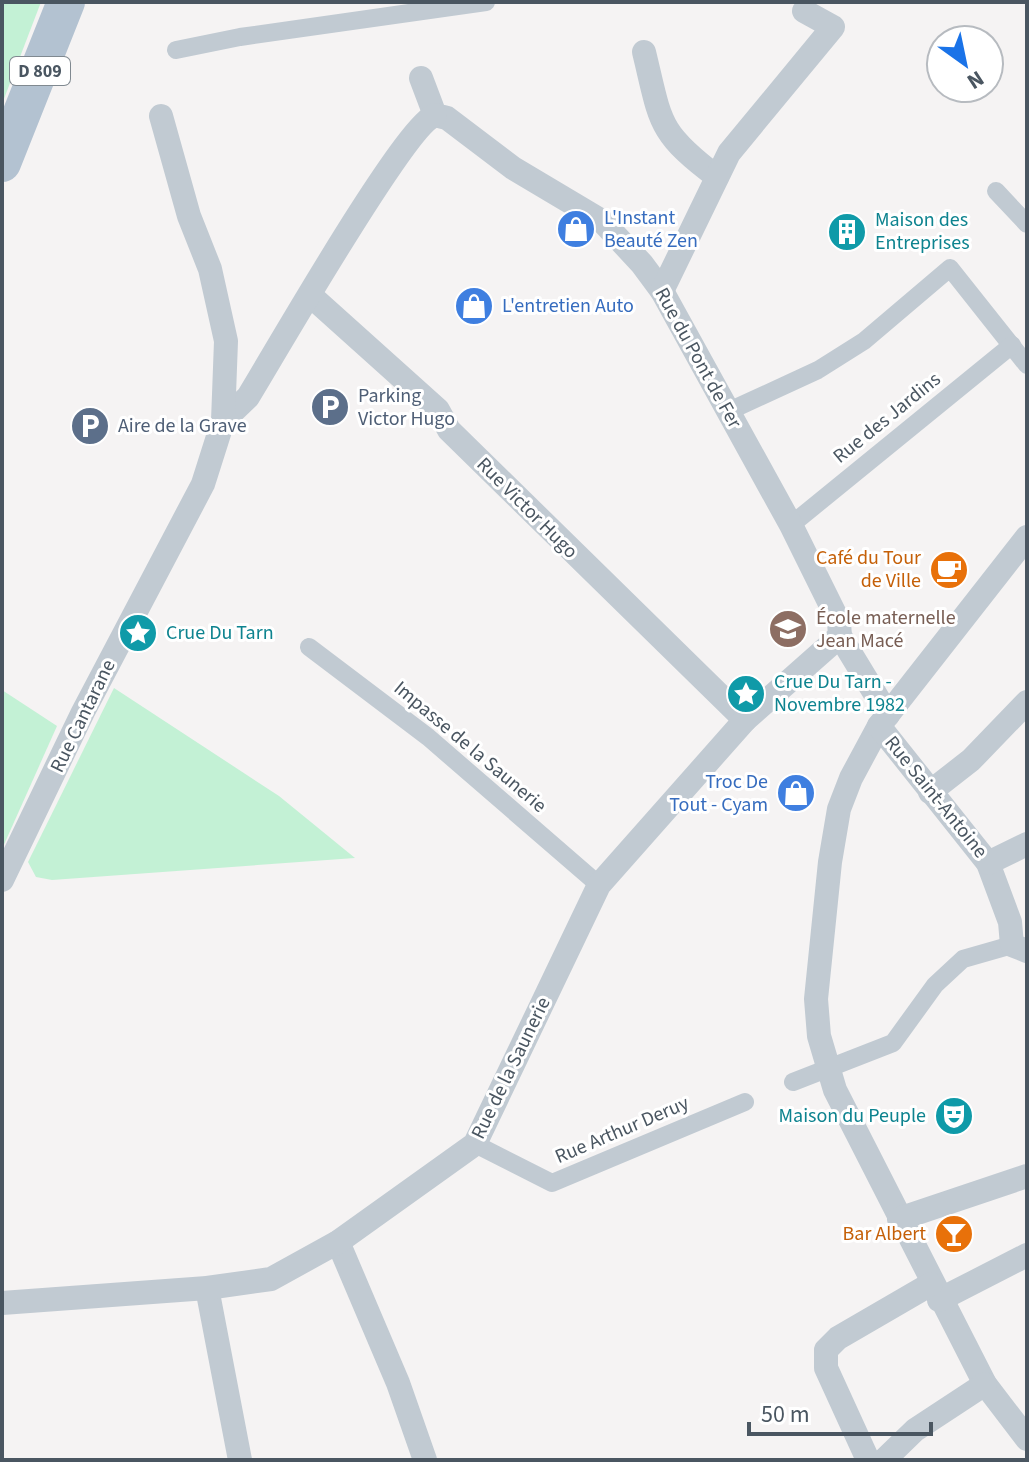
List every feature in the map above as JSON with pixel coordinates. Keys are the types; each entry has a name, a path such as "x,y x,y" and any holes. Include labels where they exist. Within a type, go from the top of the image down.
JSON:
{"main road":[{"name":"D 809","path":"7,152 66,2"}],"street":[{"path":"176,50 240,37 486,2"},
{"path":"662,291 729,153 833,27 804,11"},
{"path":"644,52 661,123 679,148 717,177"},
{"path":"421,78 435,115"},
{"name":"Rue du Pont de Fer","path":"435,115 447,118 513,168 602,221 662,291 791,525 839,622 840,636 883,720"},
{"name":"Rue Cantarane","path":"223,421 248,397 391,164 420,124 435,115"},
{"name":"Rue Cantarane","path":"2,880 83,712 203,484 223,421 226,341 210,269 189,216 161,116"},
{"path":"996,191 1027,224"},
{"path":"729,411 818,370 864,341 950,268 1027,365"},
{"name":"Rue Victor Hugo","path":"311,296 438,410 449,430 745,720"},
{"name":"Rue des Jardins","path":"791,525 1012,345"},
{"path":"1027,537 883,720 863,752 839,809 830,862 816,999 826,1068 935,1292 985,1384 1027,1439"},
{"name":"Rue de la Saunerie","path":"2,1303 207,1288 271,1279 338,1242 475,1144 599,885 745,720 840,636"},
{"name":"Impasse de la Saunerie","path":"309,647 428,737 599,885"},
{"path":"930,792 971,760 1027,702"},
{"name":"Rue Saint-Antoine","path":"883,720 930,792 988,863 1020,948"},
{"path":"988,863 1027,844"},
{"path":"793,1082 893,1043 935,985 963,959 1020,948"},
{"name":"Rue Arthur Deruy","path":"475,1144 552,1183 745,1102"},
{"path":"899,1219 1026,1178"},
{"path":"338,1242 398,1383 425,1460"},
{"path":"868,1460 826,1368 826,1350 838,1338 935,1292 1027,1255"},
{"path":"207,1288 240,1460"},
{"path":"884,1460 915,1430 985,1384"}],"green space":[{"path":"2,2 41,2 2,104"},
{"path":"114,688 279,796 355,858 52,880 36,877 28,862"},
{"path":"2,690 57,726 2,849"}],"place":[{"name":"L'Instant Beauté Zen","path":"576,229"},
{"name":"Maison des Entreprises","path":"847,232"},
{"name":"L'entretien Auto","path":"474,306"},
{"name":"Parking Victor Hugo","path":"330,407"},
{"name":"Aire de la Grave","path":"90,426"},
{"name":"Café du Tour de Ville","path":"949,570"},
{"name":"École maternelle Jean Macé","path":"788,629"},
{"name":"Crue Du Tarn","path":"138,633"},
{"name":"Crue Du Tarn - Novembre 1982","path":"746,694"},
{"name":"Troc De Tout - Cyam","path":"796,793"},
{"name":"Maison du Peuple","path":"954,1116"},
{"name":"Bar Albert","path":"954,1234"}]}
